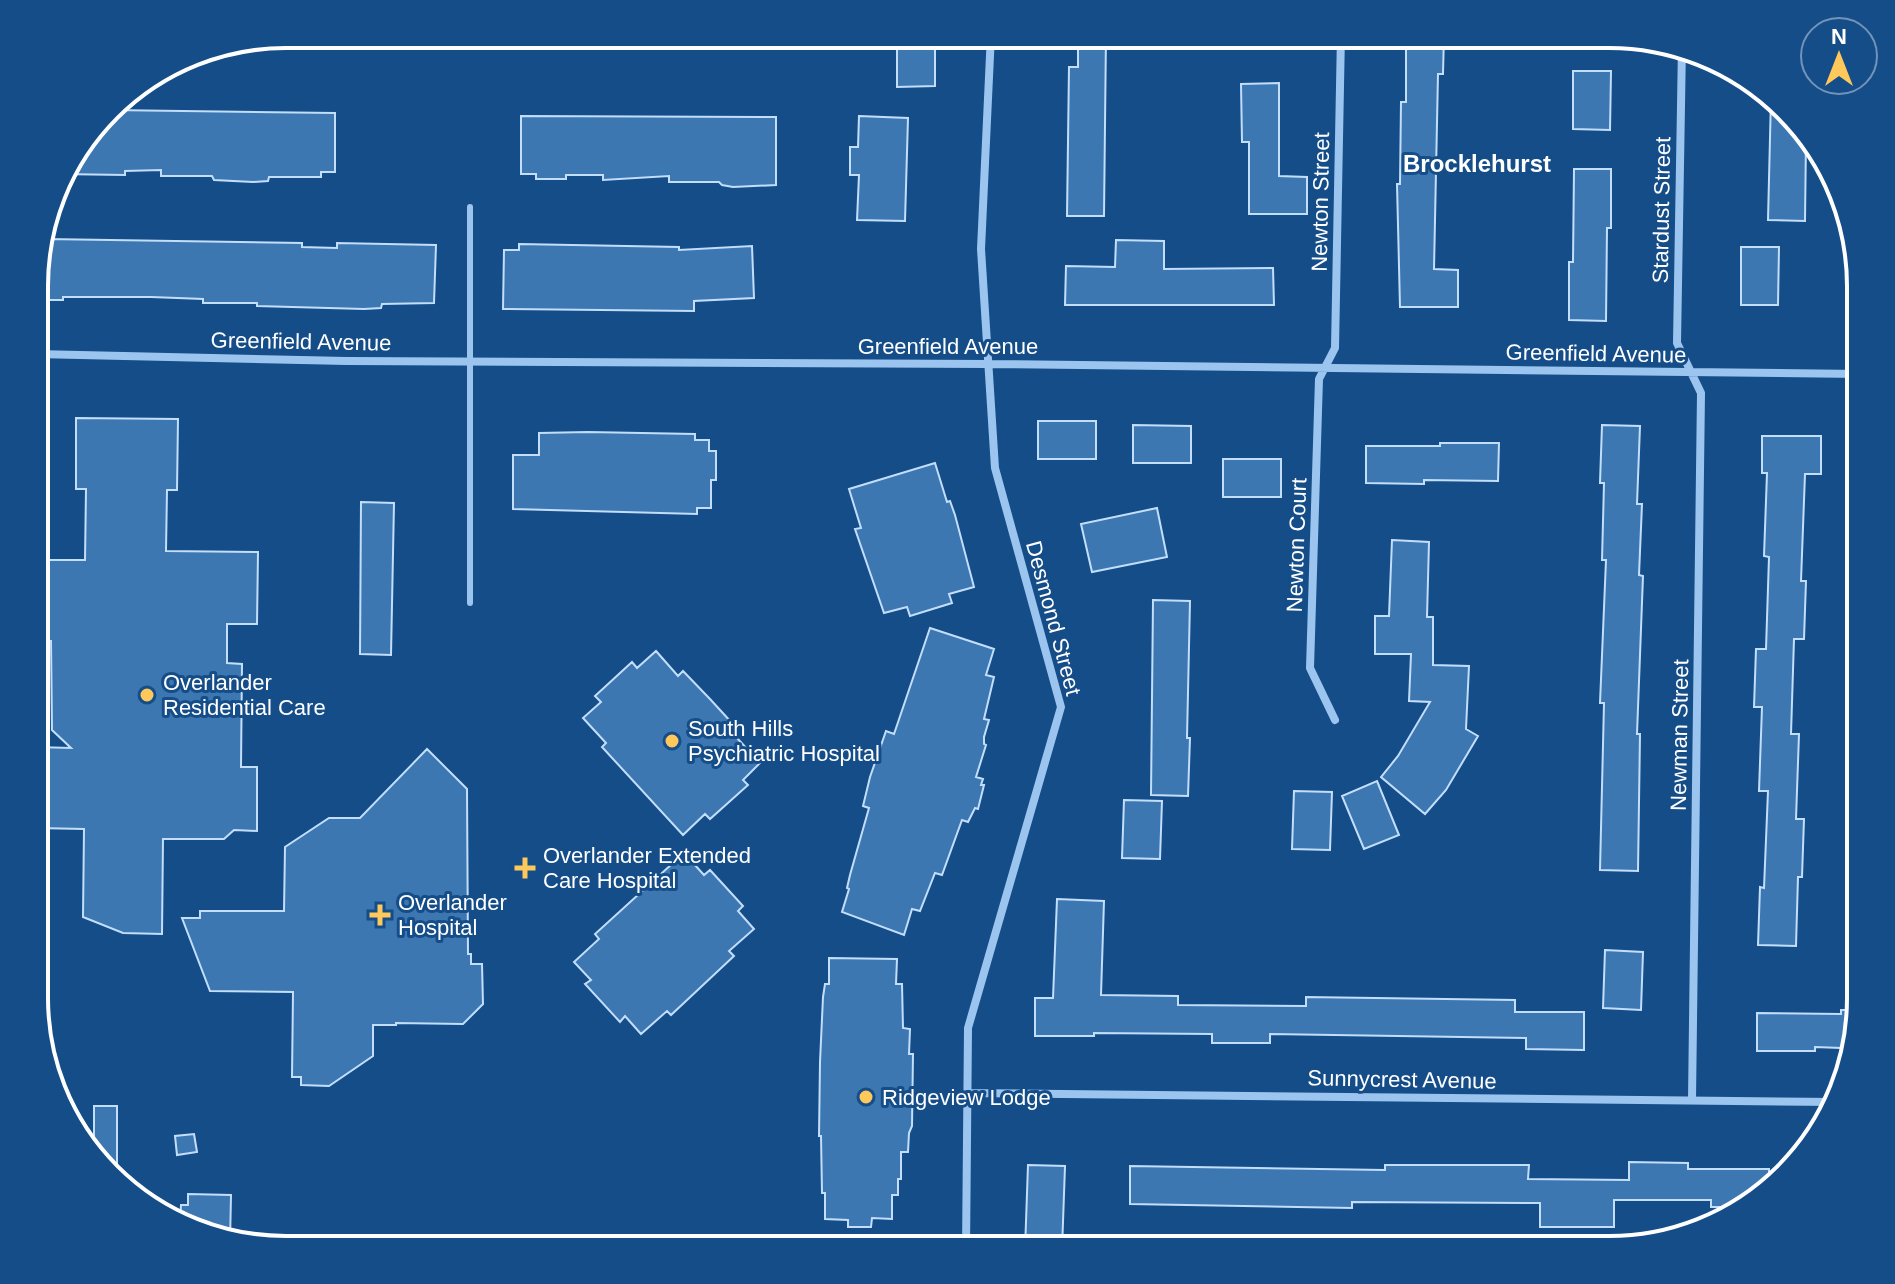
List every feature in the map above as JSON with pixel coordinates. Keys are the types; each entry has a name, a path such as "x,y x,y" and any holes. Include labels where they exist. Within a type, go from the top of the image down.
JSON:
{"street":[{"name":"Desmond Street","path":"966,1236 968,1028 1061,707 995,468 981,249 990,49"},
{"name":"Newton Street","path":"1325,367 1335,348 1341,49"},
{"name":"Stardust Street","path":"1682,60 1677,343 1691,372"},
{"name":"Greenfield Avenue","path":"48,354 1846,374"},
{"name":"Newton Court","path":"1325,367 1319,379 1310,668 1335,720"},
{"name":"Newman Street","path":"1691,372 1701,393 1692,1100"},
{"name":"Sunnycrest Avenue","path":"967,1093 1823,1102"}],"lane":[{"path":"470,207 470,603"}],"building":[{"path":"897,49 935,49 935,86 897,87"},
{"path":"1078,49 1106,49 1104,216 1067,216 1069,67 1078,67"},
{"path":"1406,49 1444,49 1443,74 1438,74 1434,269 1458,270 1458,307 1400,307 1397,184 1400,184 1401,102 1406,102"},
{"path":"1573,71 1611,71 1610,130 1573,129"},
{"path":"1279,83 1279,176 1307,177 1307,214 1249,214 1249,142 1242,142 1241,84"},
{"path":"126,110 335,113 335,172 321,172 321,177 269,177 268,181 253,182 214,180 212,176 161,176 161,170 125,171 125,175 76,174 97,141"},
{"path":"1771,112 1806,152 1805,221 1768,220"},
{"path":"521,116 776,117 776,185 733,187 719,182 669,182 669,176 603,180 603,175 566,175 566,179 536,179 536,174 521,174"},
{"path":"859,116 908,118 905,221 857,220 859,175 850,175 850,147 858,147"},
{"path":"1574,169 1611,169 1606,321 1569,320"},
{"path":"53,239 302,243 302,247 337,248 337,243 436,245 434,303 382,304 381,308 364,309 203,303 203,299 151,297 63,297 63,300 48,300"},
{"path":"1116,240 1164,241 1164,269 1273,268 1274,305 1065,305 1066,266 1115,267"},
{"path":"519,244 679,247 679,250 752,246 754,298 694,301 694,311 503,309 504,250 519,250"},
{"path":"1741,247 1779,247 1778,305 1741,305"},
{"name":"Overlander Residential Care","path":"76,418 178,419 177,490 167,490 166,551 258,552 257,624 227,624 227,663 242,664 241,767 257,767 257,831 234,830 224,839 163,839 162,934 123,933 83,917 84,829 49,828 49,747 71,748 52,730 48,560 85,560 86,489 76,489"},
{"path":"1038,421 1096,421 1096,459 1038,459"},
{"path":"1133,425 1191,426 1191,463 1133,463"},
{"path":"1602,425 1640,426 1637,504 1642,504 1639,575 1643,576 1637,734 1640,734 1638,871 1600,870 1604,703 1600,703 1606,560 1602,560"},
{"path":"539,433 695,434 695,440 709,440 709,451 716,451 716,480 711,480 711,508 697,508 697,514 513,509 513,455 539,455"},
{"path":"1762,436 1821,436 1821,474 1805,474 1801,581 1806,581 1804,639 1794,639 1791,734 1799,734 1796,819 1804,819 1796,946 1758,945 1768,791 1759,791 1762,707 1754,707 1756,649 1766,649 1769,557 1764,556 1767,473 1762,473"},
{"path":"1440,443 1499,443 1498,481 1366,483 1366,446 1440,446"},
{"path":"1223,459 1281,459 1281,497 1223,497"},
{"path":"935,463 947,502 950,501 955,515 974,587 949,594 952,603 910,616 907,607 884,613 855,529 861,528 849,489"},
{"path":"361,502 394,503 391,655 360,654"},
{"path":"1157,508 1167,557 1092,572 1081,524"},
{"path":"1392,540 1429,542 1427,617 1433,617 1433,665 1469,666 1466,729 1478,736 1446,790 1425,814 1381,777 1398,756 1430,702 1409,701 1411,654 1375,654 1375,616 1389,616"},
{"path":"1153,600 1190,601 1188,796 1151,795"},
{"path":"930,628 994,649 986,675 994,677 984,719 989,720 984,737 986,745 976,777 983,779 981,785 984,785 978,809 975,808 968,822 962,820 942,875 935,873 920,911 912,909 904,935 842,912 869,808 863,806 870,777 886,731 894,734"},
{"name":"South Hills Psychiatric Hospital","path":"656,651 678,676 683,671 710,699 742,734 737,738 760,763 743,780 748,785 710,819 705,814 683,835 602,747 606,743 583,718 601,702 595,696 632,662 637,668"},
{"name":"Overlander Hospital","path":"427,749 467,789 468,954 471,954 471,964 482,964 483,1004 463,1024 373,1025 373,1056 329,1086 301,1085 301,1077 292,1077 293,992 210,991 182,918 200,918 200,911 284,911 285,847 329,818 360,818"},
{"path":"1377,781 1399,835 1364,849 1342,796"},
{"path":"1294,791 1332,792 1330,850 1292,849"},
{"path":"1124,800 1162,801 1160,859 1122,858"},
{"path":"684,853 704,875 710,870 743,906 738,911 754,929 729,951 734,956 671,1015 667,1011 641,1034 625,1016 620,1022 585,984 591,980 574,962 599,939 595,934"},
{"path":"1057,899 1104,901 1101,995 1178,996 1178,1005 1306,1006 1306,997 1515,1000 1515,1012 1584,1012 1584,1050 1526,1049 1526,1038 1270,1034 1270,1043 1212,1043 1212,1034 1035,1036 1035,998 1053,998"},
{"path":"1605,950 1643,952 1641,1010 1603,1008"},
{"name":"Ridgeview Lodge","path":"829,958 897,959 896,984 902,984 903,1028 910,1029 909,1054 913,1054 912,1126 908,1152 901,1152 901,1179 898,1179 898,1195 892,1195 892,1219 872,1218 871,1227 848,1227 848,1220 825,1219 819,1136 820,1062 823,997 825,984 829,984"},
{"path":"1841,1010 1846,1010 1841,1049 1815,1047 1815,1051 1757,1051 1757,1013 1841,1014"},
{"path":"94,1106 117,1106 117,1165 94,1138"},
{"path":"194,1134 197,1152 177,1155 175,1136"},
{"path":"1629,1162 1688,1163 1688,1169 1769,1169 1769,1173 1754,1187 1722,1207 1711,1207 1711,1200 1614,1200 1614,1227 1540,1227 1540,1203 1352,1202 1352,1208 1130,1204 1130,1166 1385,1170 1385,1165 1529,1165 1528,1179 1629,1180"},
{"path":"1028,1165 1065,1166 1063,1236 1026,1236"},
{"path":"188,1194 231,1195 230,1229 181,1211 181,1205 188,1205"}],"place":[{"name":"Overlander Residential Care","path":"147,695"},
{"name":"South Hills Psychiatric Hospital","path":"672,741"},
{"name":"Overlander Extended Care Hospital","path":"525,868"},
{"name":"Overlander Hospital","path":"380,915"},
{"name":"Ridgeview Lodge","path":"866,1097"}],"district":[{"name":"Brocklehurst","path":"1477,164"}]}
